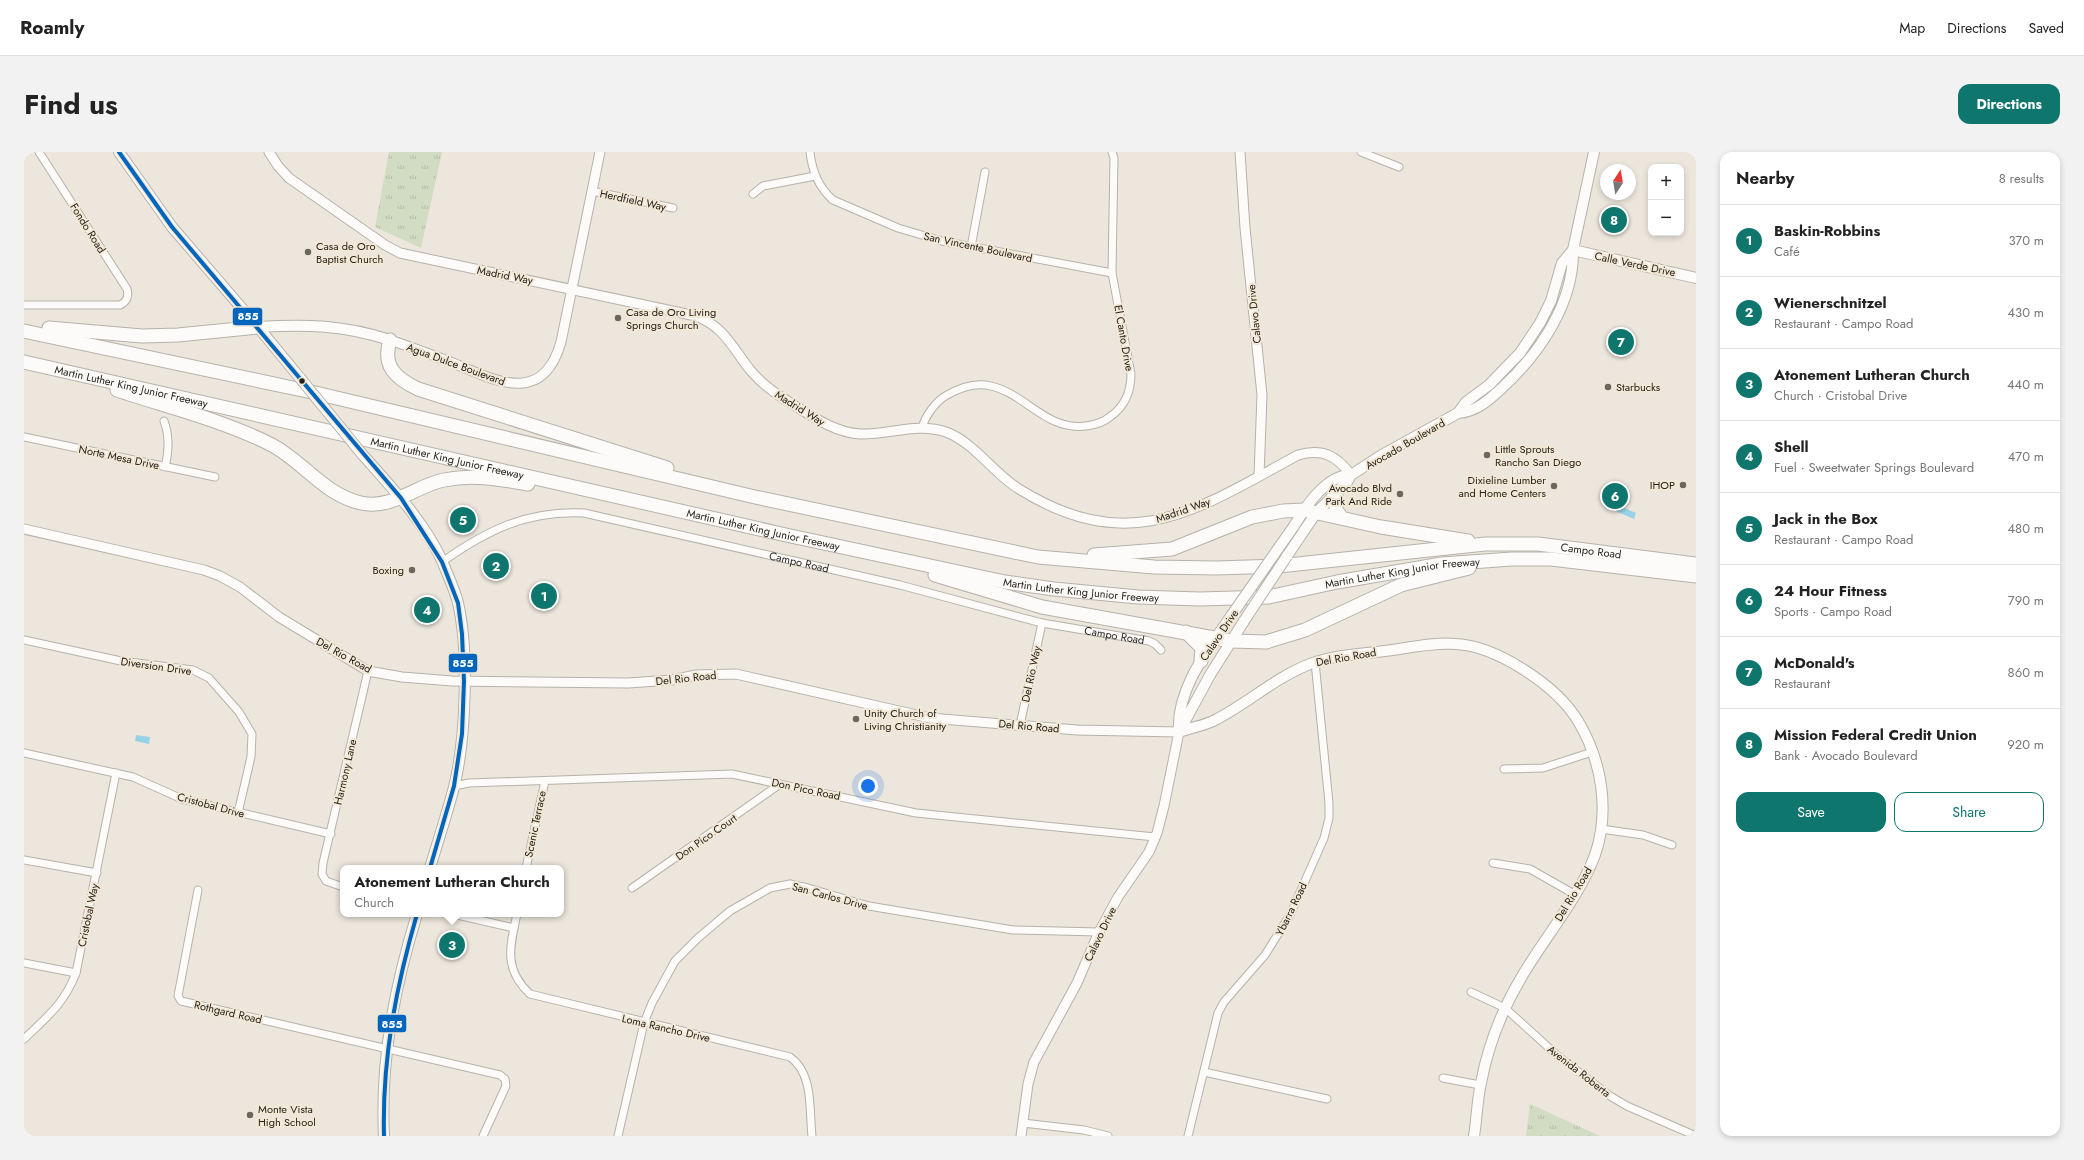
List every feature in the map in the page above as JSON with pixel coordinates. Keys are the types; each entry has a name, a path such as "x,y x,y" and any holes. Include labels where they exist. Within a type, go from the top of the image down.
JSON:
{"highway":[{"path":"24,325 83,332 142,336 178,335 258,327"},
{"name":"Martin Luther King Junior Freeway","path":"24,331 307,391 755,497 1038,557 1154,567 1279,566 1485,544"},
{"path":"390,340 387,357 389,366 398,377 418,389 755,497"},
{"name":"Martin Luther King Junior Freeway","path":"24,362 890,558 1005,582 1054,589 1138,597 1269,597 1337,582 1442,564 1512,559"},
{"path":"82,374 107,387 244,431 291,456 316,480 346,498 360,503 372,504 401,498 443,480 477,476 609,498 711,518"},
{"path":"1336,492 1336,510 1342,518"},
{"path":"1038,557 1118,555 1172,549 1252,517 1283,511 1310,511 1382,527 1485,544"},
{"name":"Campo Road","path":"1485,544 1545,544 1696,564"},
{"path":"890,558 933,574 1036,605 1121,622 1186,632 1231,641 1266,642 1305,630 1401,585 1512,559"},
{"name":"Campo Road","path":"1512,559 1551,559 1696,576"},
{"path":"1186,632 1202,648 1201,660"}],"main road":[{"path":"119,152 172,228 258,327 362,454 401,498 442,562 458,603 462,634 464,681 462,734 454,786 431,865"},
{"name":"Avocado Boulevard","path":"1458,413 1470,413 1488,400 1517,375 1540,345 1556,317 1566,293 1574,265 1573,250 1594,152"},
{"name":"Avocado Boulevard","path":"1294,526 1310,511 1336,492 1352,475 1382,454 1458,413 1466,402 1489,385 1520,353 1545,312 1553,294 1562,263 1573,250"},
{"name":"Calle Verde Drive","path":"1573,250 1696,278"},
{"path":"1528,361 1530,348 1546,320 1545,312"},
{"name":"Agua Dulce Boulevard","path":"258,327 294,325 325,326 363,331 390,340"},
{"path":"1488,400 1487,394 1509,372 1510,364"},
{"name":"Avocado Boulevard","path":"1270,582 1303,530 1310,511 1334,478 1341,475 1352,475"},
{"name":"Calavo Drive","path":"1179,732 1178,717 1182,701 1201,660 1294,526"},
{"name":"Calavo Drive","path":"1179,732 1210,675 1270,582"},
{"name":"Del Rio Road","path":"1179,732 1215,721 1295,671 1315,662 1339,656 1448,643 1479,648 1496,655 1526,672 1557,695 1575,717 1592,752 1601,786 1602,829 1590,866 1574,894 1525,970 1505,1008 1493,1039 1480,1085 1474,1136"},
{"path":"384,1136 386,1050 391,1013 416,917"}],"street":[{"name":"Fondo Road","path":"24,305 120,305 127,300 127,289 39,152"},
{"name":"Madrid Way","path":"269,152 278,166 289,178 385,245 400,253 572,288 705,319 721,330 752,372 764,385 823,423 837,429 867,434 922,428 945,432 959,438 970,447 1003,480 1046,505 1080,518 1104,523 1132,524 1158,521 1221,496 1298,455 1315,453 1327,454 1338,459 1352,475"},
{"name":"Agua Dulce Boulevard","path":"390,340 500,382 514,384 528,382 547,370 557,354 600,152"},
{"name":"San Vincente Boulevard","path":"810,152 815,176 825,192 833,200 911,233 971,247 1112,273"},
{"name":"El Canto Drive","path":"922,428 924,421 943,397 958,389 977,384 1002,390 1049,419 1063,425 1089,425 1103,421 1114,414 1125,401 1131,380 1112,273 1114,158 1112,152"},
{"name":"Calavo Drive","path":"1240,152 1245,228 1262,395 1260,476"},
{"path":"1361,152 1399,167"},
{"path":"971,247 985,172"},
{"path":"753,194 763,186 815,176"},
{"name":"Herdfield Way","path":"592,192 673,208"},
{"path":"164,421 169,433 169,450 165,467"},
{"name":"Norte Mesa Drive","path":"24,437 215,477"},
{"name":"Campo Road","path":"442,562 458,551 508,524 533,515 569,512 584,514 900,585 1042,623 1149,642 1155,644 1161,650"},
{"name":"Del Rio Road","path":"24,529 204,570 220,576 240,587 279,618 368,671 402,677 464,681 628,683 672,680 696,675 736,674 921,717 1077,730 1179,732"},
{"name":"Del Rio Way","path":"1020,725 1042,623"},
{"name":"Diversion Drive","path":"24,640 121,661 194,670 209,678 239,712 252,734 251,757 238,813"},
{"name":"Ybarra Road","path":"1188,1136 1221,1008 1276,940 1290,915 1324,838 1329,818 1329,803 1315,662"},
{"name":"Harmony Lane","path":"340,886 331,884 326,880 322,874 323,863 368,671"},
{"name":"Calavo Drive","path":"1021,1136 1031,1070 1046,1038 1077,983 1099,932 1118,896 1149,852 1155,837 1164,806 1179,732"},
{"path":"1504,769 1543,768 1592,752"},
{"name":"Cristobal Drive","path":"24,753 133,777 182,799 331,834"},
{"name":"Cristobal Way","path":"24,1039 60,1005 70,988 76,973 116,773"},
{"name":"Don Pico Road","path":"454,786 469,783 732,774 916,813 1155,837"},
{"name":"Scenic Terrace","path":"527,865 545,780"},
{"name":"Don Pico Court","path":"632,888 780,784"},
{"path":"1602,829 1643,835 1672,845"},
{"path":"24,860 97,873"},
{"path":"1493,863 1530,869 1574,894"},
{"name":"San Carlos Drive","path":"618,1136 644,1023 652,1003 675,961 691,944 730,911 763,891 777,886 790,884 869,906 1013,930 1099,932"},
{"name":"Rothgard Road","path":"198,890 178,996 181,1001 386,1050 403,1052 503,1076 506,1086 483,1136"},
{"path":"466,917 514,928 516,917"},
{"name":"Loma Rancho Drive","path":"514,928 510,949 511,964 520,984 530,994 644,1023 790,1057 803,1070 807,1085 812,1136"},
{"path":"24,962 76,973"},
{"name":"Avenida Roberta","path":"1471,992 1505,1008 1558,1056 1610,1096 1627,1106 1696,1136"},
{"path":"1204,1072 1327,1099"},
{"path":"1443,1078 1480,1085"},
{"path":"1023,1123 1084,1130 1108,1136"}],"green space":[{"path":"389,152 442,152 421,248 375,227"},
{"path":"1530,1104 1600,1136 1526,1136"}],"water":[{"path":"1615,504 1636,513 1634,519 1613,510"},
{"path":"136,735 150,737 149,744 135,741"}],"transit line":[{"name":"855","path":"119,152 172,227 401,498 442,562 458,603 462,634 464,681 462,734 454,786 431,865"},
{"name":"855","path":"384,1136 385,1079 388,1051 397,996 409,941 416,917"}],"place":[{"name":"Mission Federal Credit Union","path":"1614,220"},
{"name":"Casa de Oro Baptist Church","path":"308,252"},
{"name":"Casa de Oro Living Springs Church","path":"618,318"},
{"name":"McDonald's","path":"1621,342"},
{"name":"Starbucks","path":"1608,387"},
{"name":"Little Sprouts Rancho San Diego","path":"1487,455"},
{"name":"IHOP","path":"1683,485"},
{"name":"Dixieline Lumber and Home Centers","path":"1554,486"},
{"name":"Avocado Blvd Park And Ride","path":"1400,494"},
{"name":"24 Hour Fitness","path":"1615,496"},
{"name":"Jack in the Box","path":"463,520"},
{"name":"Wienerschnitzel","path":"496,566"},
{"name":"Boxing","path":"412,570"},
{"name":"Baskin-Robbins","path":"544,596"},
{"name":"Shell","path":"427,610"},
{"name":"Unity Church of Living Christianity","path":"856,719"},
{"name":"Atonement Lutheran Church","path":"452,945"},
{"name":"Monte Vista High School","path":"250,1115"}]}
